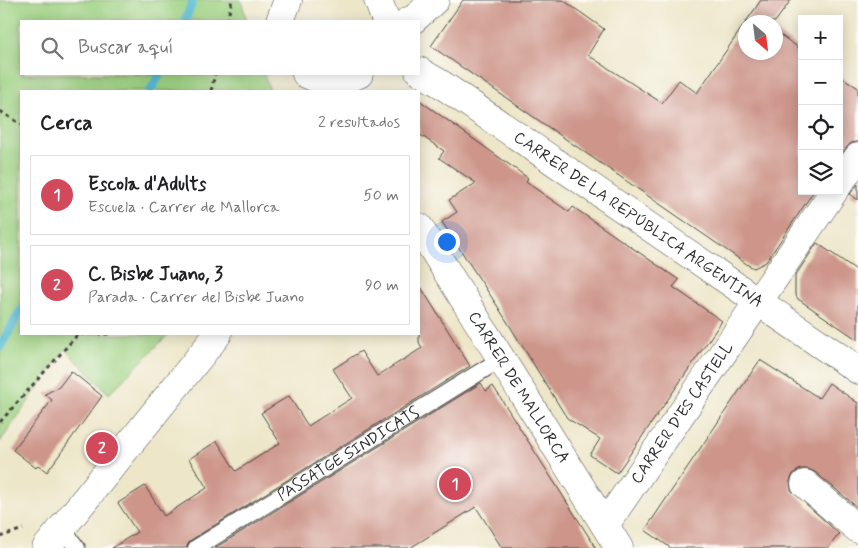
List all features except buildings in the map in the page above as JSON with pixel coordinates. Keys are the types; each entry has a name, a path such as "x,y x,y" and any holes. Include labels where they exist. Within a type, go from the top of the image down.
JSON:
{"street":[{"path":"280,20 288,0"},
{"path":"378,0 386,20"},
{"path":"413,20 435,0"},
{"name":"CARRER DE LA REPÚBLICA ARGENTINA","path":"420,72 441,84 858,370"},
{"path":"843,178 858,157"},
{"name":"CARRER D'ES CASTELL","path":"605,525 831,195"},
{"name":"CARRER DE MALLORCA","path":"420,229 619,548"},
{"path":"62,541 217,335"},
{"path":"805,484 858,529"}],"lane":[{"name":"PASSATGE SINDICATS","path":"196,548 502,360"}],"path":[{"path":"227,20 232,0"},
{"path":"211,90 215,75"},
{"path":"0,111 20,123"},
{"path":"0,422 77,335"}],"green space":[{"path":"0,0 241,0 247,20 20,20 20,75 264,75 270,90 20,90 20,335 168,335 109,394 65,349 0,442"}],"waterway":[{"path":"185,20 193,0"},
{"path":"151,90 159,75"},
{"path":"0,347 20,312"}],"place":[{"name":"C. Bisbe Juano, 3","path":"102,448"},
{"name":"Escola d'Adults","path":"455,484"}]}
